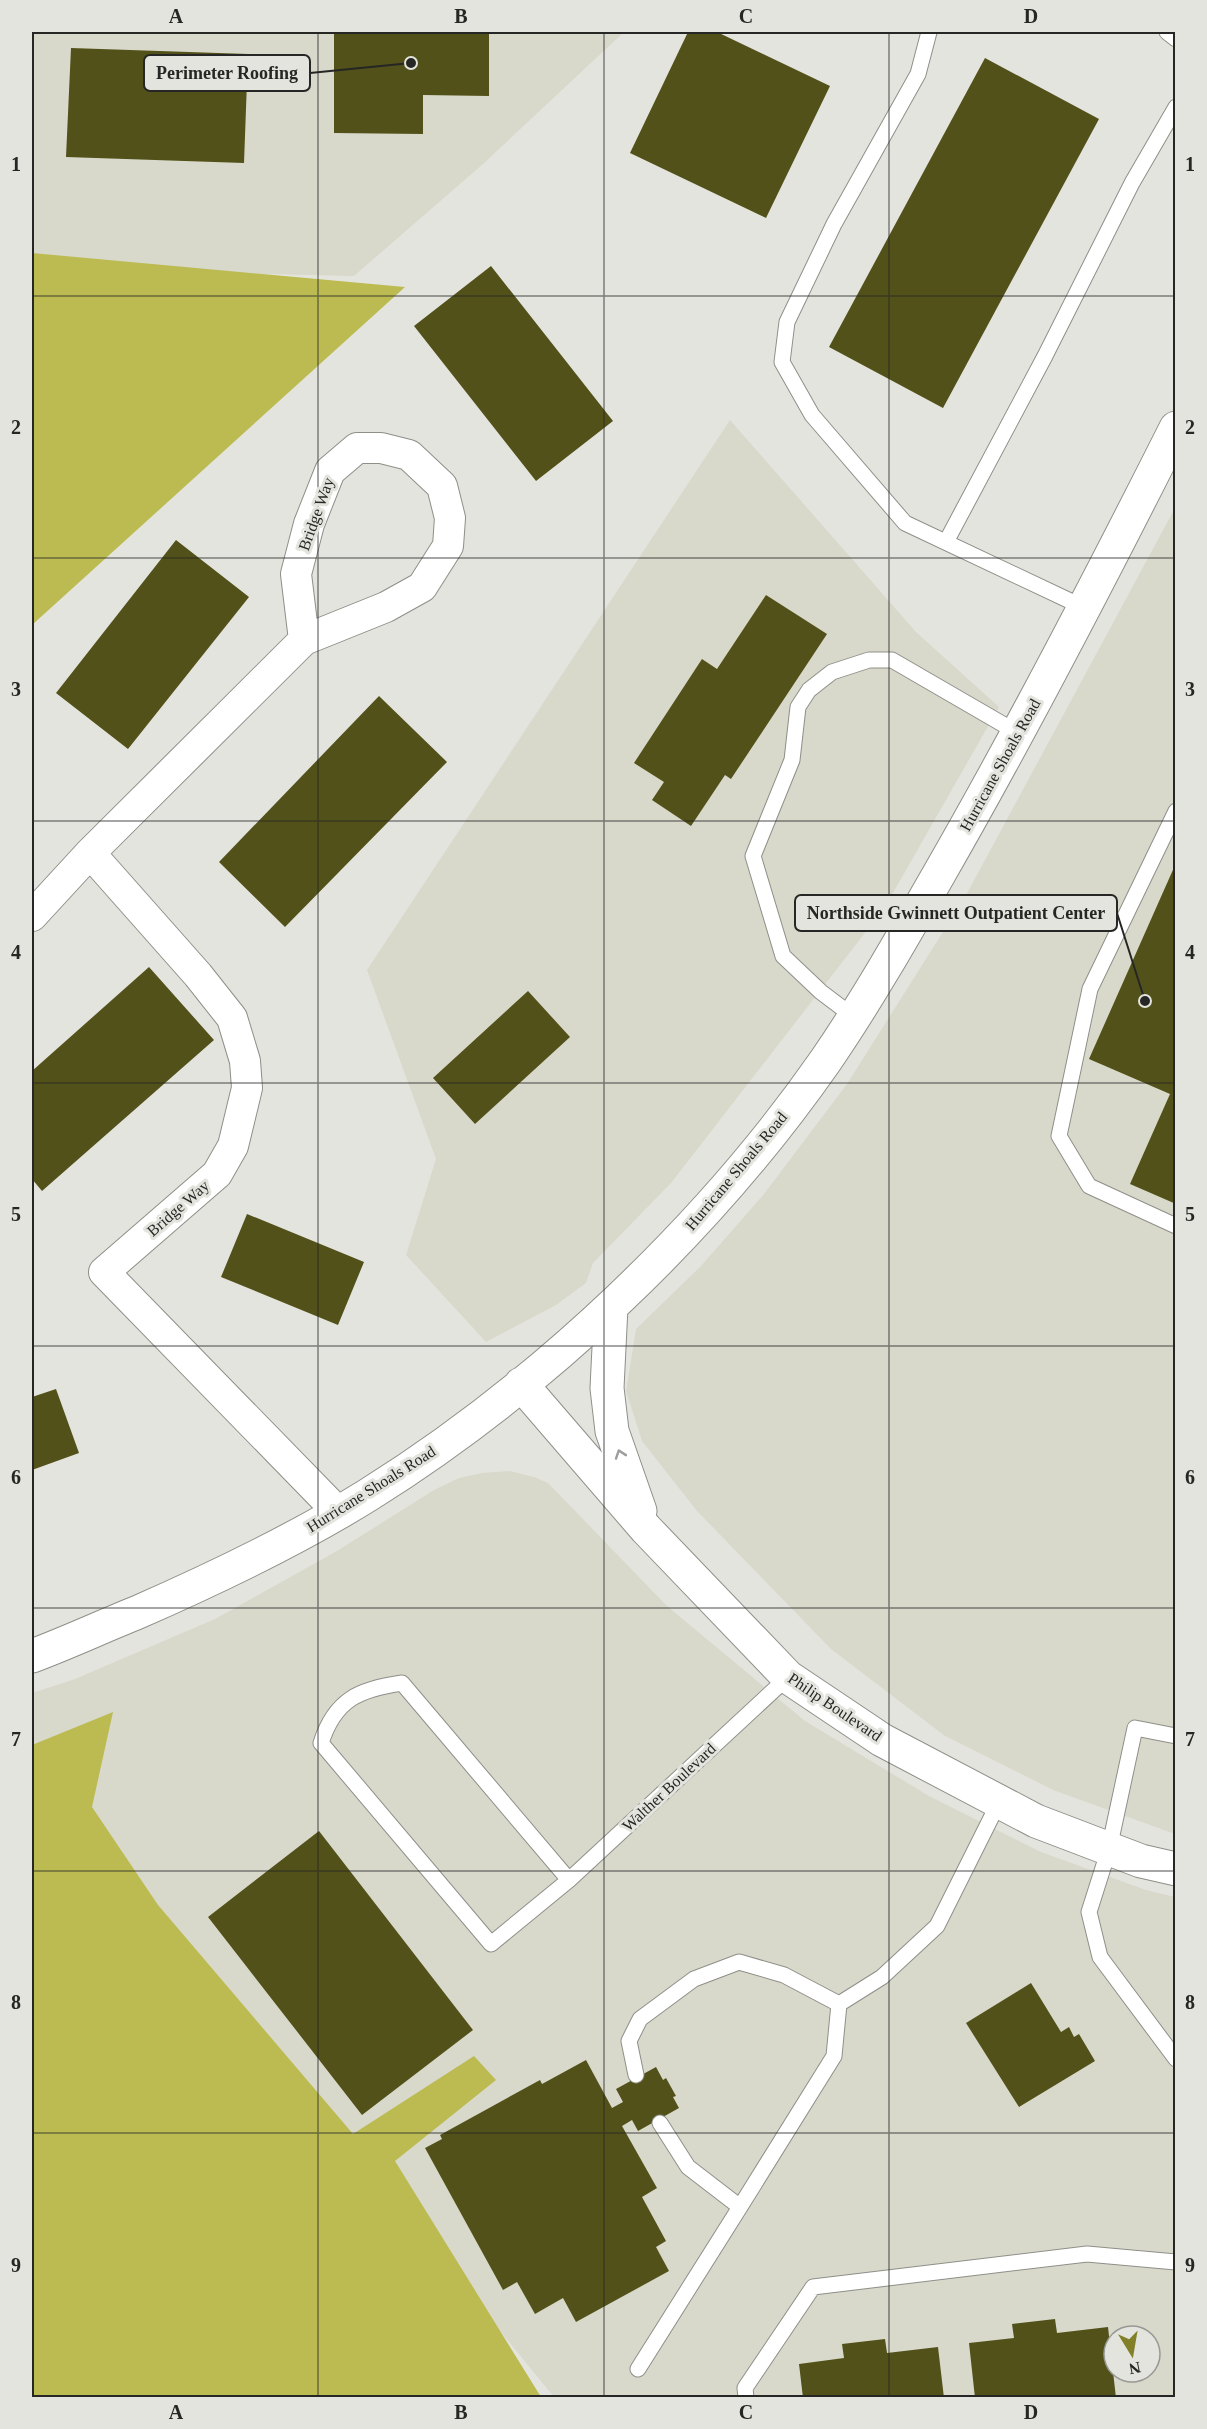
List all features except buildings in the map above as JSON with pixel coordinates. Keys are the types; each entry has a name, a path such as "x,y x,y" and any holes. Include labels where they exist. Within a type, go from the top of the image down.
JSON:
{"street":[{"name":"Hurricane Shoals Road","path":"32,1656 224,1575 338,1512 416,1463 521,1384 611,1307 706,1209 771,1132 824,1062 854,1017 982,800 1085,608 1176,428"},
{"name":"Bridge Way","path":"32,916 90,853 304,640 386,607 422,586 448,546 450,519 442,486 410,455 381,448 357,448 330,471 309,524 296,574 304,640"},
{"name":"Bridge Way","path":"90,853 198,975 232,1018 245,1061 247,1088 233,1146 217,1174 104,1272 338,1512"},
{"path":"611,1307 608,1388 612,1431 646,1529"},
{"name":"Philip Boulevard","path":"521,1384 646,1529 788,1677 882,1740 1036,1821 1141,1861 1176,1869"}],"lane":[{"path":"930,32 918,74 834,224 786,322 782,362 812,415 905,523 1085,608"},
{"path":"1167,32 1176,39"},
{"path":"946,542 1045,356 1132,183 1176,106"},
{"path":"854,1017 821,992 783,956 753,856 792,760 798,707 809,690 832,672 869,660 892,660 1018,733"},
{"path":"1176,811 1090,989 1059,1136 1089,1186 1176,1226"},
{"name":"Walther Boulevard","path":"569,1880 402,1683 372,1687 346,1700 326,1726 321,1743 491,1944 550,1898 788,1677"},
{"path":"1176,1736 1135,1728 1109,1849 1089,1912 1100,1957 1176,2059"},
{"path":"839,2004 882,1977 937,1926 999,1802"},
{"path":"636,2075 629,2041 640,2019 694,1979 739,1962 784,1975 839,2004"},
{"path":"638,2369 834,2056 839,2004"},
{"path":"660,2123 688,2167 740,2207"},
{"path":"746,2397 745,2388 813,2287 1088,2254 1176,2262"}],"shaded area":[{"path":"32,32 624,32 483,164 354,276 32,269"},
{"path":"32,253 405,287 32,625"},
{"path":"730,420 916,632 999,707 885,907 671,1183 593,1263 586,1283 556,1305 486,1342 406,1255 436,1159 367,970"},
{"path":"1175,508 1175,1834 1053,1790 945,1736 831,1649 697,1511 642,1441 626,1391 636,1329 701,1266 764,1194 847,1084 965,897"},
{"path":"510,1471 548,1483 667,1606 805,1721 929,1796 1041,1852 1146,1890 1175,1897 1175,2397 554,2397 32,1758 32,1693 75,1679 215,1619 337,1551 434,1490 459,1478 482,1473"},
{"path":"113,1712 92,1807 158,1905 353,2134 474,2056 496,2080 395,2161 541,2397 32,2397 32,1745"}],"place":[{"name":"Perimeter Roofing","path":"411,63"},
{"name":"Northside Gwinnett Outpatient Center","path":"1145,1001"}]}
